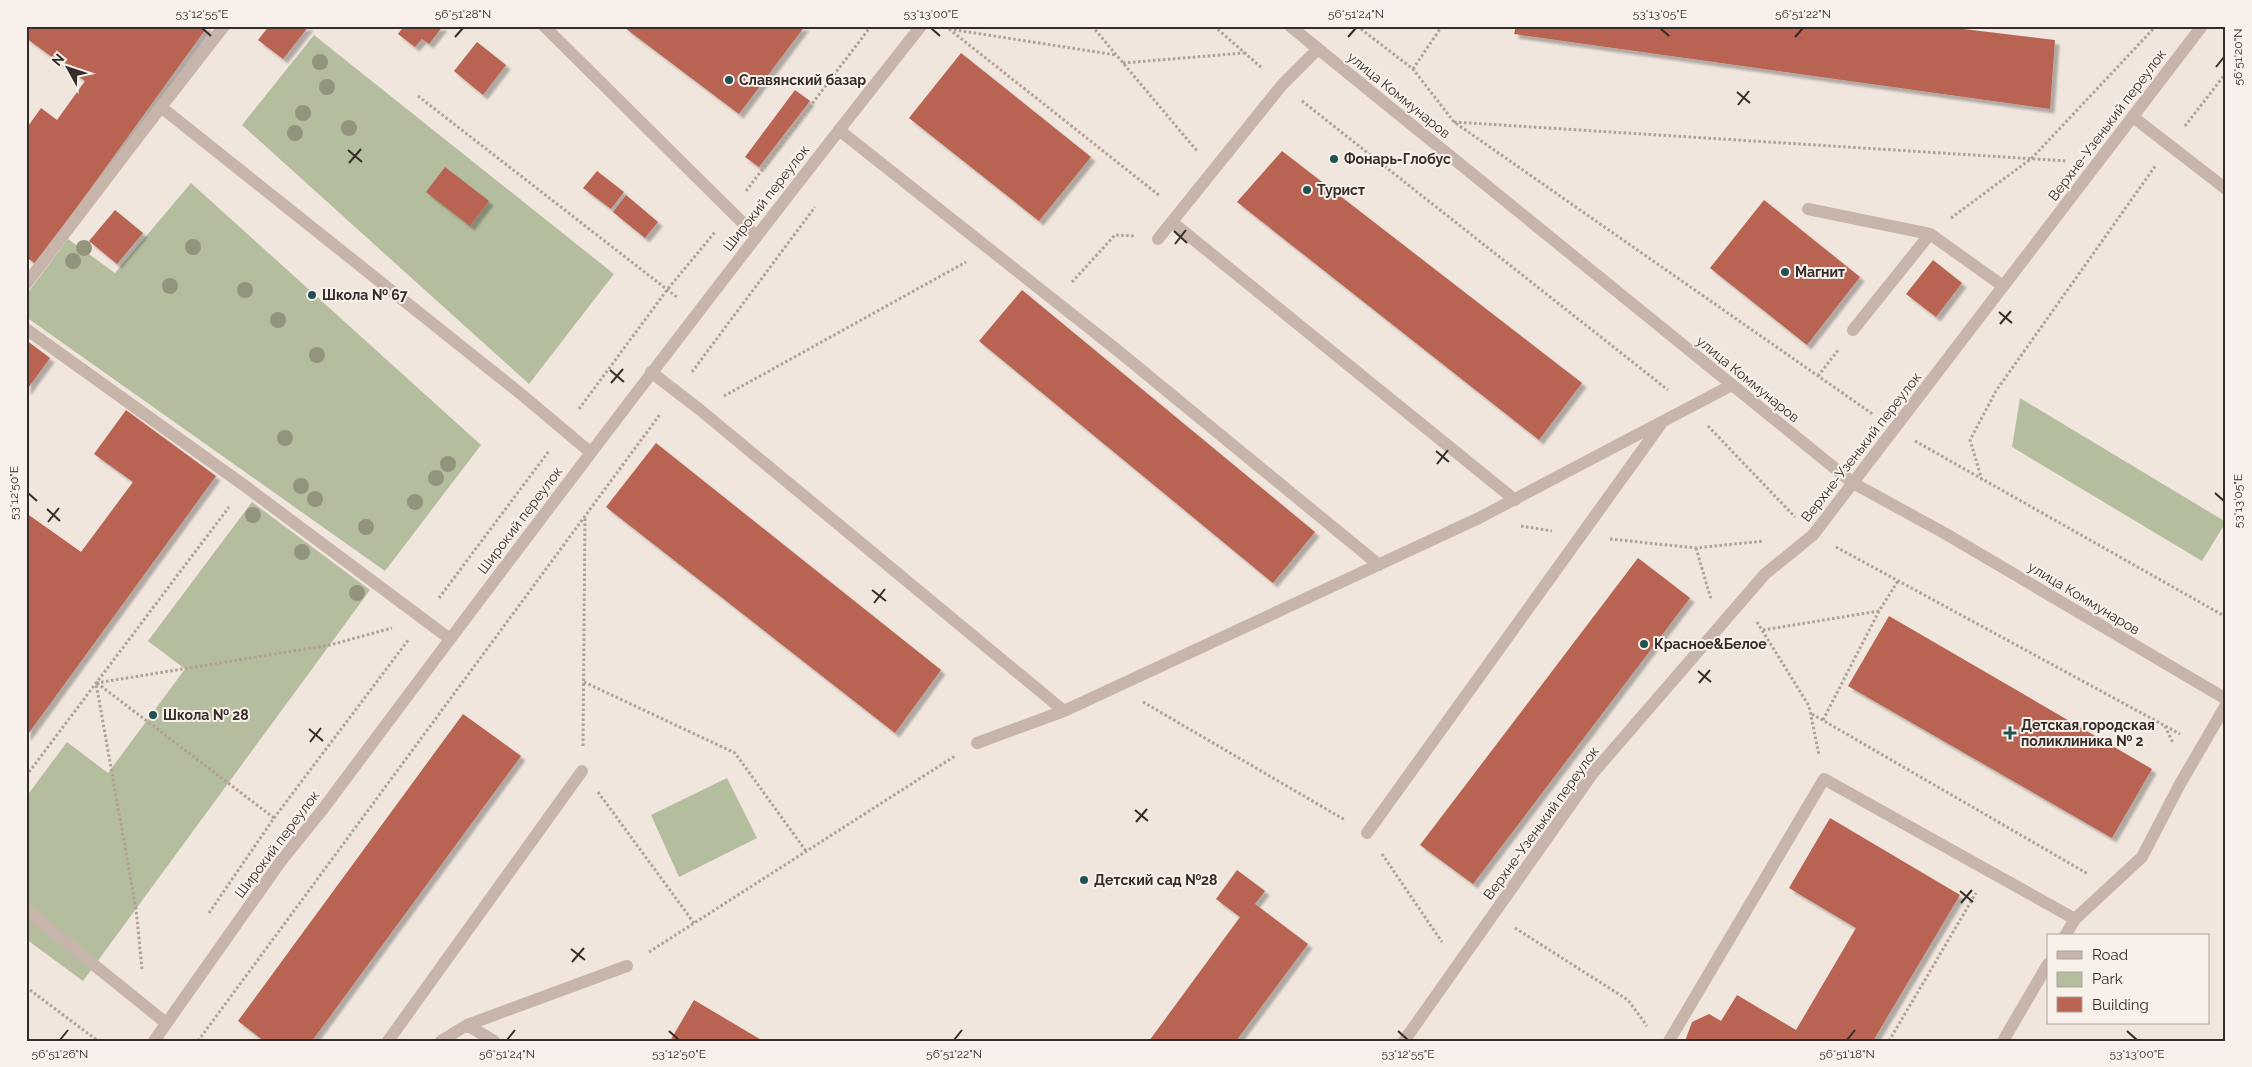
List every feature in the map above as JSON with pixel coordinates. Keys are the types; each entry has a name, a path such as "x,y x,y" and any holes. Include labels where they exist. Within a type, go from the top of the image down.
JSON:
{"street":[{"path":"26,284 224,26"},
{"path":"544,26 756,236"},
{"name":"Широкий переулок","path":"154,1041 281,860 323,809 697,312 921,26"},
{"name":"улица Коммунаров","path":"1290,26 1853,483 1946,534 2226,699"},
{"name":"Верхне-Узенький переулок","path":"1404,1041 1593,773 1766,574 1813,535 2202,26"},
{"path":"1158,238 1282,85 1318,49"},
{"path":"161,107 590,452"},
{"path":"2133,117 2226,189"},
{"path":"839,130 1055,301 1379,565"},
{"path":"1808,209 1930,234 2003,286"},
{"path":"1176,217 1515,500"},
{"path":"1853,330 1930,234"},
{"path":"26,329 245,486 450,639"},
{"path":"651,372 678,391 1064,711"},
{"path":"977,742 1064,711 1479,518 1732,385"},
{"path":"1367,833 1662,422"},
{"path":"2066,934 2075,919 2142,857 2180,784 2226,705"},
{"path":"388,1041 582,771"},
{"path":"1668,1041 1824,779 2075,919"},
{"path":"26,910 95,964 166,1024"},
{"path":"441,1041 467,1025 627,966"},
{"path":"2003,1041 2047,966"},
{"path":"467,1025 494,1041"}],"path":[{"path":"207,917 274,818 424,619 667,290 731,212 871,26"},
{"path":"1092,26 1214,171"},
{"path":"1357,26 1413,69 1454,122 1894,429 1982,481 2226,617"},
{"path":"1413,69 1442,26"},
{"path":"1930,234 2032,158 2156,26"},
{"path":"950,28 1116,55"},
{"path":"943,37 950,28"},
{"path":"950,28 1176,217"},
{"path":"1123,63 1244,53"},
{"path":"1982,481 1970,440 1996,391 2170,145 2226,73"},
{"path":"418,96 697,312"},
{"path":"1454,122 2097,163"},
{"path":"198,1041 819,202"},
{"path":"1055,301 1115,235 1158,238"},
{"path":"699,409 990,249"},
{"path":"1818,376 1853,330"},
{"path":"26,776 245,486"},
{"path":"585,517 582,771 694,923"},
{"path":"1479,518 1580,536 1696,548 1764,540"},
{"path":"1696,548 1719,628"},
{"path":"1822,720 1879,611 1898,581"},
{"path":"1742,602 1763,630 1812,714 1824,779"},
{"path":"1763,630 1879,611"},
{"path":"96,683 330,646 424,619"},
{"path":"584,682 735,753 806,852"},
{"path":"96,683 274,818"},
{"path":"96,683 136,909 145,1008"},
{"path":"1117,687 1367,833 1457,964"},
{"path":"1812,714 2110,887"},
{"path":"627,966 977,742"},
{"path":"1889,1041 1989,871"},
{"path":"1493,913 1628,1000 1648,1027"},
{"path":"26,987 98,1041"}],"green space":[{"path":"314,35 614,274 529,384 242,125"},
{"path":"191,183 481,445 385,571 26,317 26,295 68,239 115,273"},
{"path":"2020,398 2226,522 2202,561 2012,447"},
{"path":"252,502 370,590 83,981 26,939 26,797 67,742 108,773 185,669 148,641"},
{"path":"727,778 757,838 679,877 651,815"}],"building":[{"path":"26,26 208,26 36,264 26,257 26,129 41,108 57,120 85,81 26,38"},
{"path":"269,26 309,26 283,59 258,40"},
{"path":"404,26 443,26 429,44 422,39 415,47 398,34"},
{"name":"Славянский базар","path":"627,26 805,26 739,114 625,28"},
{"path":"1516,26 1939,26 2055,40 2050,109 1514,34"},
{"path":"477,42 506,65 483,95 454,71"},
{"path":"961,53 1091,157 1039,221 909,118"},
{"path":"795,90 810,101 759,167 745,157"},
{"path":"1282,151 1582,383 1539,440 1237,202"},
{"path":"445,167 489,201 470,226 426,192"},
{"path":"597,171 624,192 611,209 583,188"},
{"path":"626,195 658,222 645,238 613,212"},
{"name":"Магнит","path":"1764,200 1860,277 1807,345 1710,268"},
{"path":"115,210 143,233 117,264 89,241"},
{"path":"1933,260 1962,283 1936,317 1906,294"},
{"path":"1022,290 1315,532 1273,583 979,341"},
{"path":"26,340 50,358 26,391"},
{"path":"126,410 216,476 26,737 26,513 81,552 133,482 94,454"},
{"path":"656,443 941,670 895,733 606,507"},
{"path":"1638,558 1690,598 1473,884 1420,845"},
{"name":"Детская городская поликлиника № 2","path":"1889,616 2152,769 2112,838 1848,686"},
{"path":"463,714 521,756 312,1041 264,1041 238,1021"},
{"path":"1830,818 1960,895 1873,1041 1685,1041 1692,1022 1709,1014 1721,1021 1737,995 1796,1030 1856,928 1789,888"},
{"path":"1237,870 1265,891 1255,904 1308,944 1236,1041 1149,1041 1240,917 1216,899"},
{"path":"694,1000 763,1041 670,1041"}],"place":[{"name":"Славянский базар","path":"729,80"},
{"name":"Фонарь-Глобус","path":"1334,159"},
{"name":"Турист","path":"1307,190"},
{"name":"Магнит","path":"1785,272"},
{"name":"Школа № 67","path":"312,295"},
{"name":"Красное&Белое","path":"1644,644"},
{"name":"Школа № 28","path":"153,715"},
{"name":"Детская городская поликлиника № 2","path":"2010,733"},
{"name":"Детский сад №28","path":"1084,880"}]}
